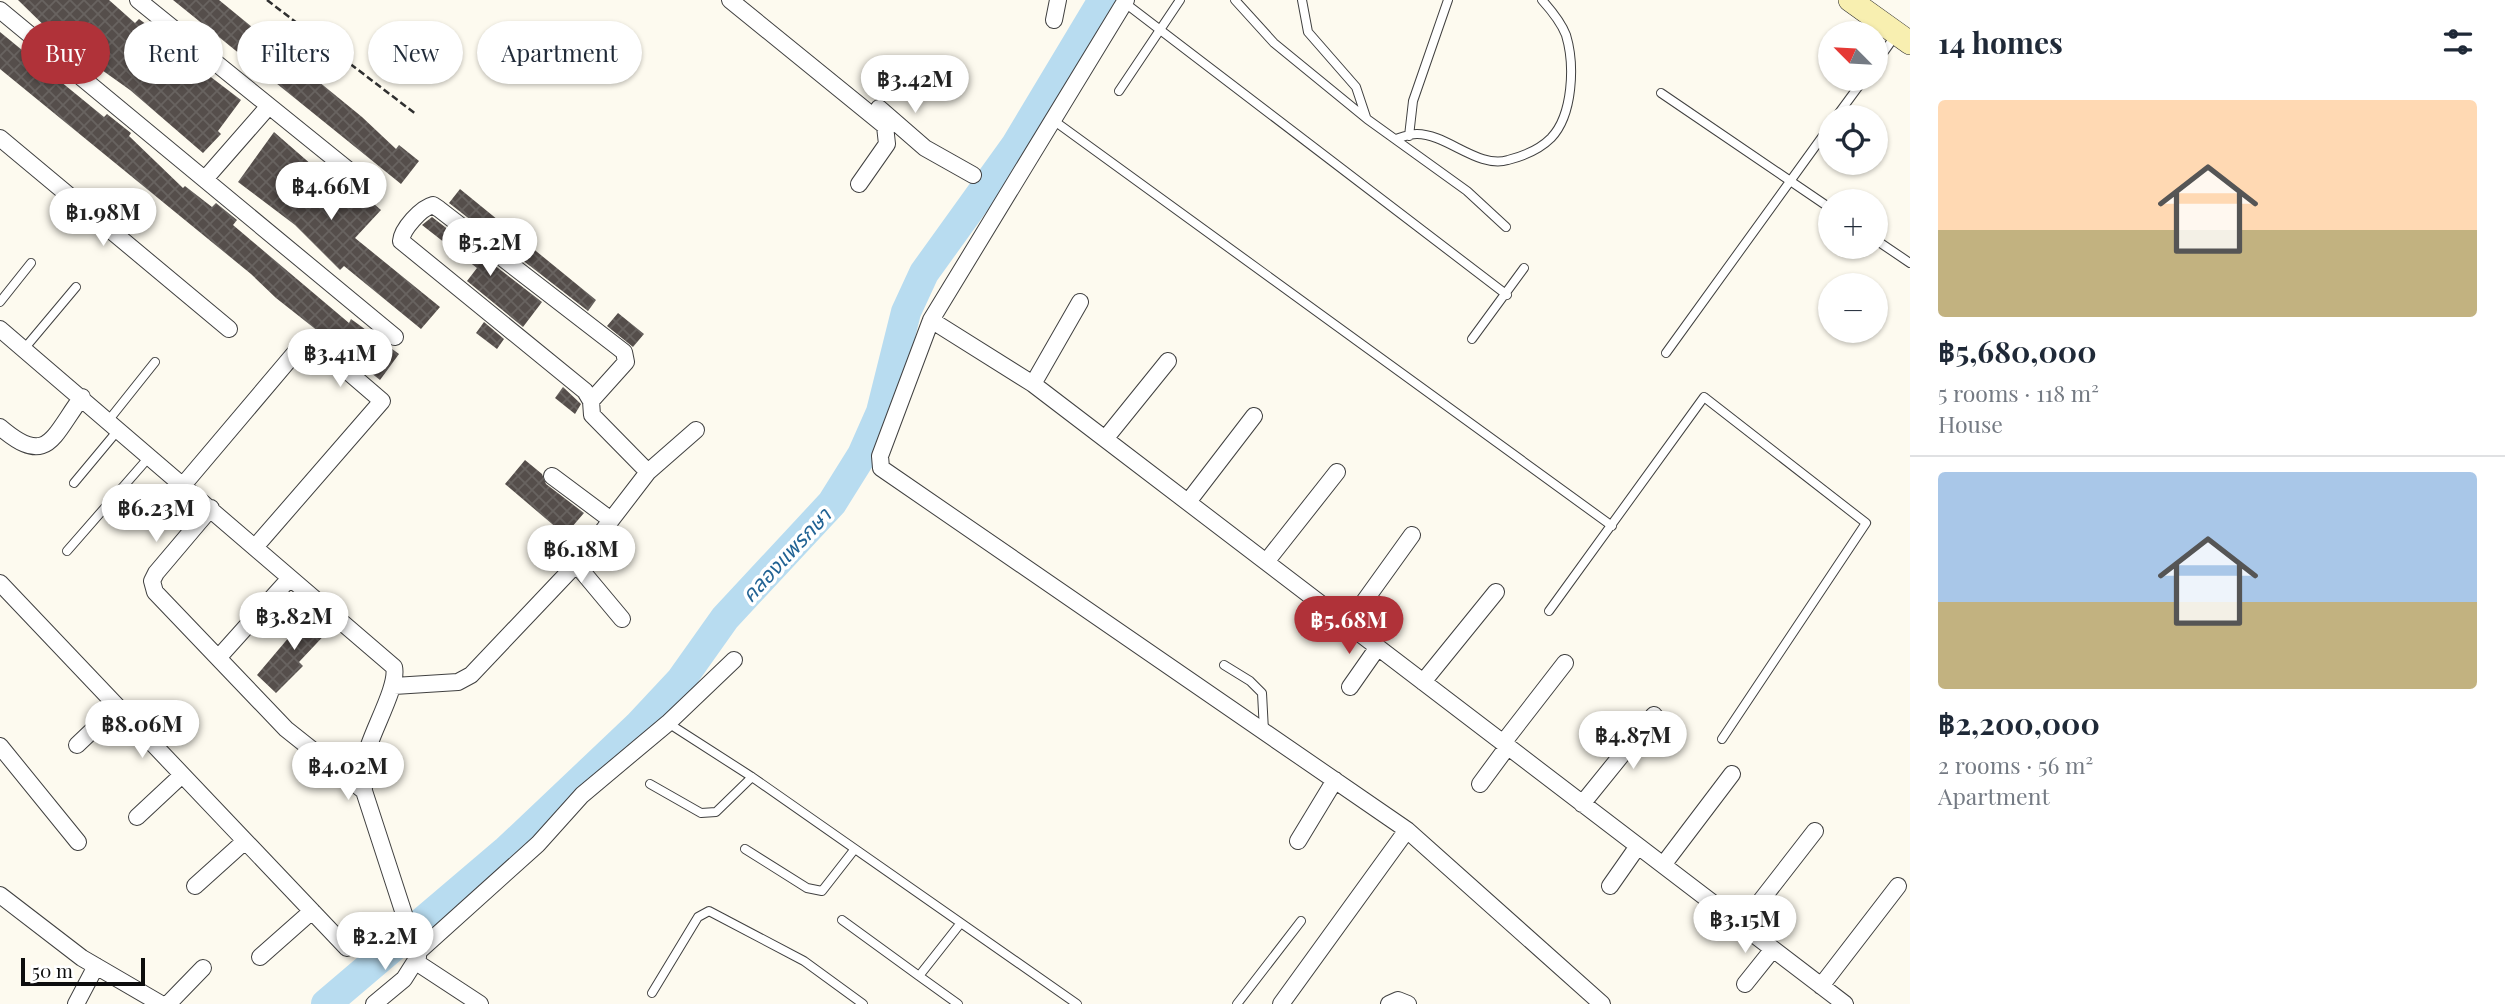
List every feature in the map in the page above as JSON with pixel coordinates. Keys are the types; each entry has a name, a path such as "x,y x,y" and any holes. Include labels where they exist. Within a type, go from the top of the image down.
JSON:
{"street":[{"path":"138,0 362,181"},
{"path":"730,0 885,126 885,150 859,184"},
{"path":"1054,20 1058,0"},
{"path":"1850,0 1903,39"},
{"path":"1125,1 931,320 880,456 881,468 1407,830 1602,1004"},
{"path":"0,10 394,337"},
{"path":"846,93 867,98 925,148 973,175"},
{"path":"205,179 268,107"},
{"path":"0,138 229,329"},
{"path":"591,401 626,362 624,352 439,209 433,205 427,206 401,234 401,241 575,382 591,401 592,415 648,472"},
{"path":"1033,384 1080,302"},
{"path":"931,320 1033,384 1845,1004"},
{"path":"0,329 184,484 394,667 394,687 363,765 364,791 416,953 480,1004"},
{"path":"184,484 299,348 311,342 382,401 256,546"},
{"path":"1105,439 1168,361"},
{"path":"0,427 30,449 38,448 48,441 82,397"},
{"path":"1188,502 1254,416"},
{"path":"394,687 458,682 471,675 576,564 648,472 696,430"},
{"path":"1266,562 1337,472"},
{"path":"552,476 611,520"},
{"path":"211,508 156,573 152,586 292,734 364,791"},
{"path":"1348,624 1412,535"},
{"path":"576,564 622,620"},
{"path":"219,657 289,578"},
{"path":"3,591 117,706 347,948"},
{"path":"1423,682 1496,593"},
{"path":"1349,687 1378,647"},
{"path":"374,1004 404,979 416,953 538,844 582,796 668,723 734,660"},
{"path":"1480,785 1505,745 1565,663"},
{"path":"78,745 117,706"},
{"path":"1582,803 1654,715"},
{"path":"0,746 78,842"},
{"path":"1663,865 1732,774"},
{"path":"137,817 182,775"},
{"path":"1298,841 1335,780"},
{"path":"1289,1001 1407,830"},
{"path":"1742,925 1815,831"},
{"path":"195,886 245,841"},
{"path":"1610,886 1638,846"},
{"path":"1821,986 1898,886"},
{"path":"0,895 96,966 160,1004"},
{"path":"260,957 312,911"},
{"path":"1745,984 1773,950"},
{"path":"76,1004 96,966"},
{"path":"168,1004 203,968"},
{"path":"1389,1004 1398,1000 1408,1004"}],"lane":[{"path":"1119,91 1180,0"},
{"path":"1235,0 1274,43 1367,119 1466,191 1506,227"},
{"path":"1302,0 1308,33 1356,87 1367,119"},
{"path":"1409,136 1413,101 1448,0"},
{"path":"1396,139 1417,134 1486,159 1504,162 1537,150 1553,136 1570,96 1569,51 1566,34 1542,0"},
{"path":"1125,1 1507,295"},
{"path":"1888,52 1903,39"},
{"path":"1661,93 1818,200"},
{"path":"1053,120 1612,526"},
{"path":"1666,353 1818,142"},
{"path":"1888,248 1910,263"},
{"path":"0,302 31,263"},
{"path":"1472,339 1507,295 1524,268"},
{"path":"24,349 76,287"},
{"path":"74,484 155,362"},
{"path":"1549,611 1704,397 1866,523 1722,739"},
{"path":"67,551 150,456"},
{"path":"1224,664 1250,681 1262,693 1264,731"},
{"path":"668,723 752,778 1073,1003"},
{"path":"650,784 701,813 716,812 752,778"},
{"path":"745,849 807,888 822,891 854,850"},
{"path":"652,993 698,917 709,911 804,961 863,1004"},
{"path":"842,920 958,1004"},
{"path":"1237,1004 1301,921"},
{"path":"919,976 960,923"}],"path":[{"path":"267,0 417,115"}],"building":[{"path":"18,0 109,0 133,21 124,21 124,84 220,84 241,100 218,131 221,134 203,153 110,76 110,21 40,21"},
{"path":"173,0 219,0 245,21 237,21 237,52 223,40 223,21 199,21"},
{"path":"0,32 21,49 21,84 64,84 104,117 107,114 131,133 129,136 183,188 185,186 212,207 216,203 237,220 233,225 349,323 351,319 399,354 380,380 276,298 251,274 0,69"},
{"path":"277,84 322,84 396,149 399,145 419,161 401,184"},
{"path":"274,132 328,179 330,177 356,199 361,193 381,210 355,238 440,307 421,329 344,266 340,270 295,225 238,182"},
{"path":"460,189 596,300 588,311 449,203"},
{"path":"432,217 542,302 523,327 467,281 477,268 422,225"},
{"path":"618,313 644,334 633,347 607,326"},
{"path":"484,322 504,339 497,349 476,333"},
{"path":"563,387 581,404 575,414 555,398"},
{"path":"525,460 542,474 546,484 584,513 565,535 505,484"},
{"path":"312,610 332,627 299,662 303,666 276,693 257,675"}],"waterway":[{"name":"คลองแพรกษา","path":"326,1004 507,850 638,726 681,680 725,618 832,503 862,455 881,412 906,312 924,273 1016,145 1103,0"}]}
